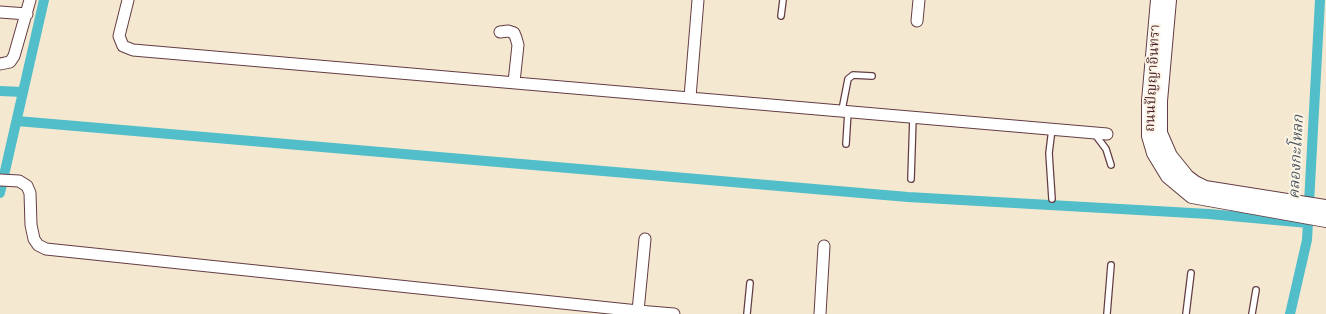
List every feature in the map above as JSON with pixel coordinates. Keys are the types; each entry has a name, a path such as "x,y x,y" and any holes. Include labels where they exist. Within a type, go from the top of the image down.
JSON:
{"street":[{"path":"0,64 10,62 14,56 30,0"},
{"path":"128,0 119,36 123,46 133,50 1107,134"},
{"path":"690,97 698,0"},
{"path":"917,21 919,0"},
{"name":"ถนนปัญญาอินทรา","path":"1158,0 1149,101 1149,136 1154,153 1168,176 1192,196 1295,214 1324,213"},
{"name":"ถนนปัญญาอินทรา","path":"1169,0 1160,101 1160,133 1170,156 1187,177 1195,184 1205,188 1294,200 1324,213"},
{"path":"0,12 26,14"},
{"path":"500,32 508,31 514,33 518,45 514,82"},
{"path":"0,180 19,181 27,186 30,193 31,225 34,239 38,245 46,249 674,314"},
{"path":"638,310 645,239"},
{"path":"820,314 824,246"}],"lane":[{"path":"781,16 783,0"},
{"path":"846,144 845,111 848,79 853,76 872,76"},
{"path":"911,179 914,117"},
{"path":"1052,129 1049,153 1052,199"},
{"path":"1094,132 1106,149 1111,165"},
{"path":"1107,314 1111,265"},
{"path":"1186,314 1191,273"},
{"path":"747,314 750,284"},
{"path":"1252,314 1256,290"}],"waterway":[{"path":"0,193 44,0"},
{"name":"คลองกะโหลก","path":"1290,314 1307,240 1320,0"},
{"path":"0,91 23,92"},
{"path":"17,121 908,197 1209,214 1308,223"}]}
